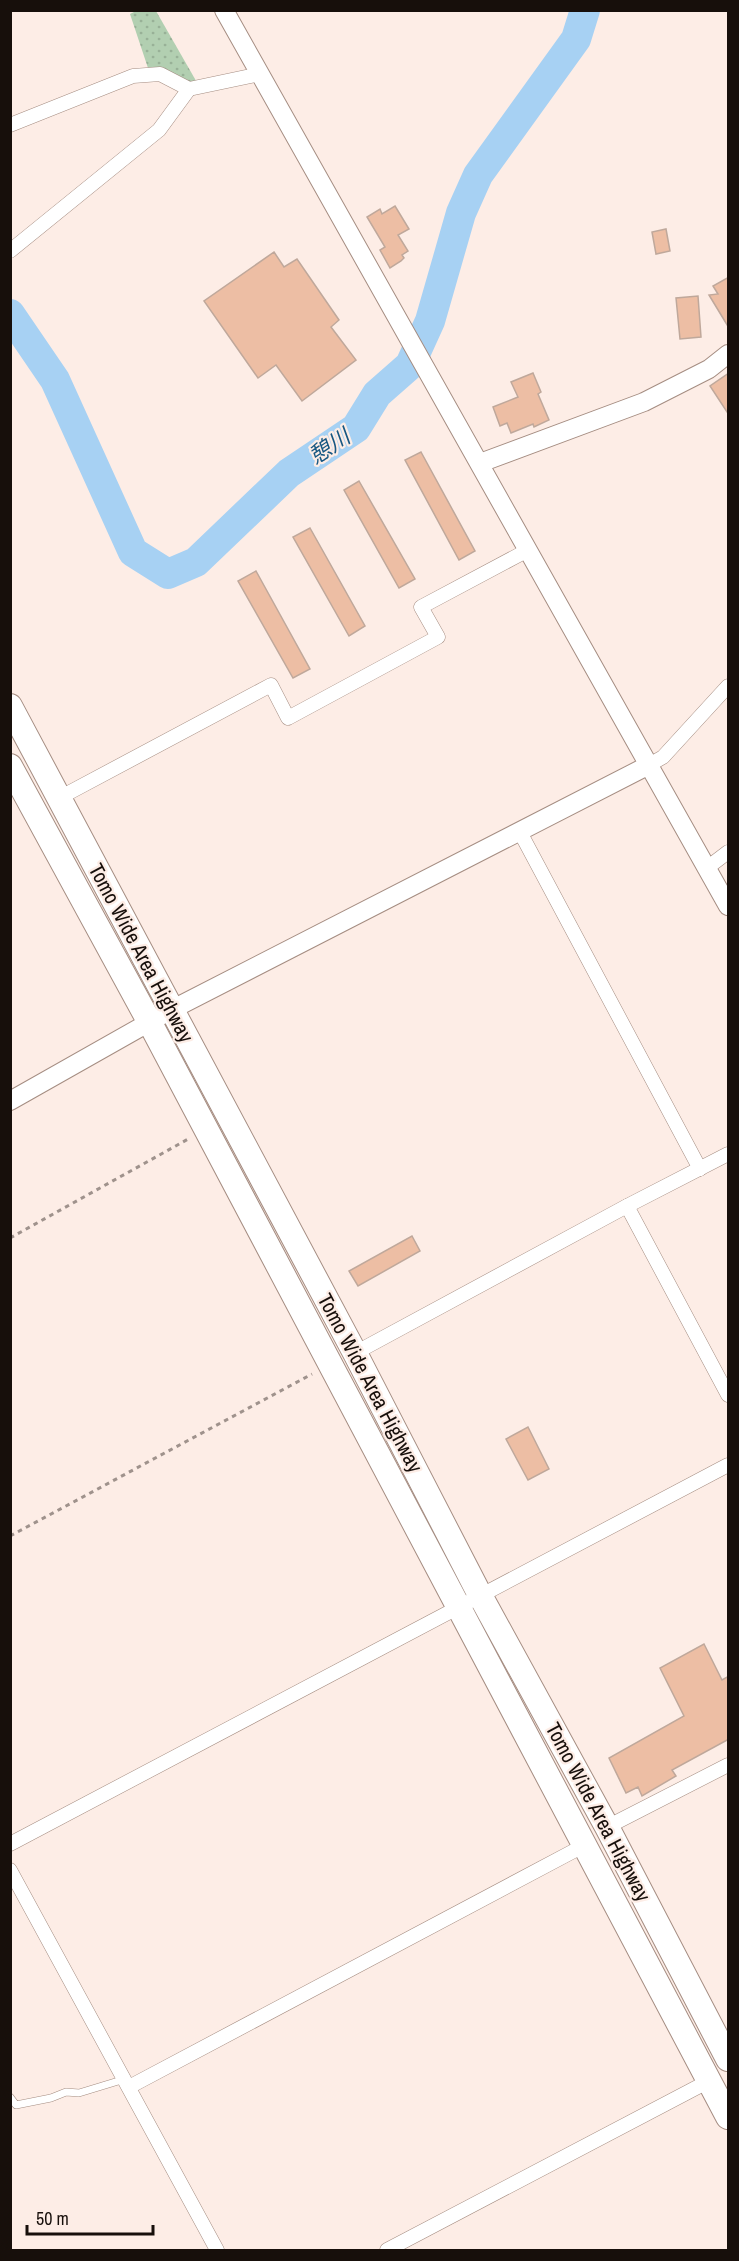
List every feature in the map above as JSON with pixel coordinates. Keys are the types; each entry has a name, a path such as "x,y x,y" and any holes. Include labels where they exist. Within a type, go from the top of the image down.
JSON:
{"highway":[{"name":"Tomo Wide Area Highway","path":"10,706 355,1353 481,1597 607,1827 729,2059"},
{"name":"Tomo Wide Area Highway","path":"10,766 150,1023 729,2117"}],"street":[{"path":"224,10 729,906"},
{"path":"10,125 134,76 160,74 189,89 261,74"},
{"path":"10,251 159,130 189,89"},
{"path":"480,463 644,402 709,369 729,354"},
{"path":"59,798 271,685 288,718 438,637 421,607 528,550"},
{"path":"10,1101 171,1010 663,757 729,686"},
{"path":"520,832 700,1169"},
{"path":"707,868 729,852"},
{"path":"355,1353 627,1206 729,1154"},
{"path":"627,1206 729,1395"},
{"path":"10,1844 729,1465"},
{"path":"607,1827 729,1765"},
{"path":"127,2083 585,1845"},
{"path":"10,1870 217,2250"},
{"path":"387,2250 709,2081"}],"lane":[{"path":"10,2097 16,2105 51,2098 66,2092 79,2094 127,2083"}],"path":[{"path":"10,1238 206,1129"},
{"path":"10,1536 330,1365"}],"green space":[{"path":"136,11 156,11 199,86 150,74 130,14"}],"building":[{"path":"395,206 409,229 398,235 408,251 402,255 404,258 401,261 390,268 380,250 385,247 367,217 380,209 382,214"},
{"path":"666,229 670,251 656,254 652,232"},
{"path":"274,252 284,267 297,259 339,320 331,327 356,360 302,401 276,365 258,378 204,301"},
{"path":"729,277 729,328 709,295 718,294 713,286"},
{"path":"698,296 701,337 680,339 676,298"},
{"path":"533,373 541,392 538,394 549,420 511,433 507,423 500,426 493,407 518,397 511,382"},
{"path":"729,373 729,415 710,386"},
{"path":"421,452 475,551 459,560 405,460"},
{"path":"359,481 415,579 399,588 344,490"},
{"path":"310,528 365,626 349,636 293,537"},
{"path":"256,571 310,669 293,678 238,581"},
{"path":"412,1236 420,1251 358,1286 349,1271"},
{"path":"528,1427 549,1469 528,1480 506,1439"},
{"path":"704,1644 722,1680 729,1676 729,1739 672,1770 676,1776 642,1796 638,1787 626,1793 609,1758 684,1716 660,1668"}],"waterway":[{"name":"憩川","path":"10,314 55,380 133,552 168,574 196,562 289,473 356,428 377,394 410,365 430,321 461,213 478,175 576,39 585,10"}]}
